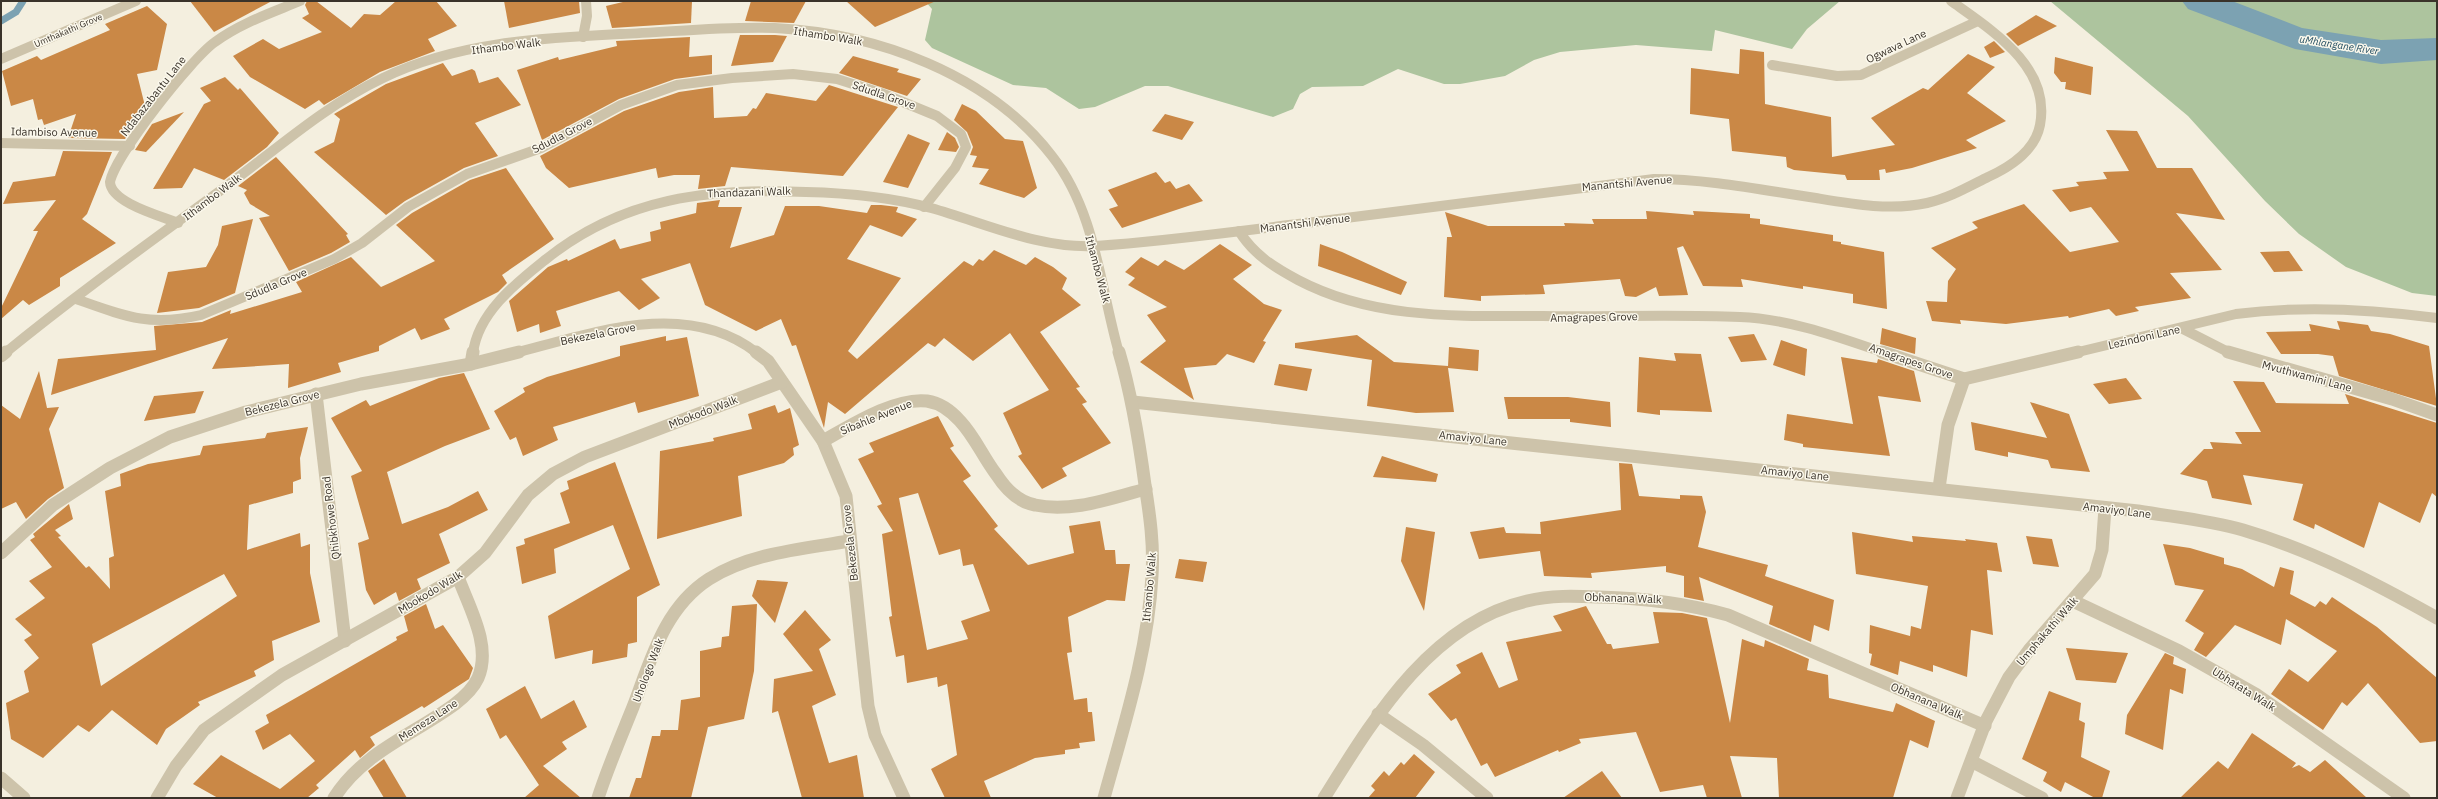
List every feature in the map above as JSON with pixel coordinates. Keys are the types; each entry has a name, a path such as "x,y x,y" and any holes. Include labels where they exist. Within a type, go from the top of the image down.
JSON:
{"street":[{"name":"Umthakathi Grove","path":"1,59 136,1"},
{"name":"Ndabazabantu Lane","path":"178,223 123,200 111,188 112,175 130,146 197,58 213,43 237,28 300,1"},
{"path":"583,37 587,16 586,1"},
{"name":"Manantshi Avenue","path":"1094,246 1239,231 1654,179 1676,178 1714,182 1856,205 1918,205 1942,200 2020,160 2034,141 2040,125 2042,106 2038,88 2028,67 2015,52 1951,1"},
{"name":"Ogwava Lane","path":"1772,65 1837,76 1861,75 1978,21"},
{"name":"Ithambo Walk","path":"1,356 336,106 396,71 418,63 471,50 583,37 737,29 784,29 860,40 894,50 970,84 995,100 1016,118 1041,143 1059,166 1072,190 1094,246 1133,402 1153,542 1149,601 1143,648 1104,798"},
{"name":"Sdudla Grove","path":"76,299 124,317 137,320 166,322 201,315 334,259 362,243 408,208 467,174 541,148 607,112 638,98 677,85 713,80 793,74 823,76 881,93 937,116 961,134 966,147 956,168 924,207"},
{"name":"Idambiso Avenue","path":"1,143 130,146"},
{"name":"Thandazani Walk","path":"471,364 474,346 483,324 531,272 559,248 585,230 639,206 697,194 786,190 868,196 924,207 1054,245 1094,246"},
{"name":"Amagrapes Grove","path":"1239,231 1257,256 1287,276 1323,293 1380,309 1417,315 1469,317 1742,317 1813,329 1906,358 1964,379"},
{"name":"Lezindoni Lane","path":"1964,379 2236,314 2274,309 2368,310 2437,318"},
{"name":"Bekezela Grove","path":"1,553 53,505 110,468 170,437 246,412 316,394 361,384 471,364 580,336 626,327 668,322 709,328 742,341 768,361 823,441 839,474 846,496 849,542 868,706 875,735 904,798"},
{"name":"Mvuthwamini Lane","path":"2180,328 2234,355 2392,399 2437,415"},
{"path":"1939,488 1948,425 1964,379"},
{"name":"Mbokodo Walk","path":"157,798 176,766 204,730 238,704 282,675 458,577 485,553 528,495 539,484 567,465 782,382"},
{"name":"Qhibkhowe Road","path":"316,394 345,641"},
{"name":"Sibahle Avenue","path":"823,441 856,423 892,408 913,401 928,401 941,406 959,420 970,433 1005,487 1014,496 1026,502 1035,505 1068,505 1146,489"},
{"name":"Amaviyo Lane","path":"1133,402 1939,488 2138,511 2242,530 2352,572 2437,618"},
{"name":"Umphakathi Walk","path":"1957,798 1973,762 1985,726 1997,698 2020,660 2055,618 2073,601 2095,574 2100,563 2104,508"},
{"name":"Uhologo Walk","path":"598,798 653,651 673,613 684,599 717,575 739,564 765,556 849,542"},
{"name":"Memeza Lane","path":"334,798 359,766 380,750 451,708 473,686 482,664 479,633 458,577"},
{"name":"Obhanana Walk","path":"1324,798 1378,714 1432,653 1451,639 1497,612 1518,603 1536,599 1614,597 1652,598 1682,602 1728,615 1985,726"},
{"name":"Ubhatata Walk","path":"2073,601 2179,651 2257,695 2404,798"},
{"path":"1378,714 1423,745 1487,798"},
{"path":"1973,762 2042,798"},
{"path":"1,778 24,798"}],"green space":[{"path":"925,1 1840,1 1807,29 1792,49 1715,30 1712,51 1636,45 1560,52 1534,60 1505,76 1460,84 1444,84 1398,69 1363,86 1312,87 1300,94 1293,109 1273,117 1168,86 1145,86 1095,107 1079,109 1046,88 1013,85 932,48 925,40 932,9"},
{"path":"2050,1 2437,1 2437,296 2412,293 2346,267 2299,234 2265,201 2188,116"}],"building":[{"path":"190,1 272,1 214,32"},
{"path":"307,1 316,1 351,28 364,14 380,15 396,1 436,1 457,26 428,39 435,51 380,72 324,105 319,100 305,109 250,77 233,56 263,39 279,49 322,32 302,18 309,14 305,5"},
{"path":"504,1 579,1 580,13 509,28"},
{"path":"627,1 692,1 691,23 612,28 606,6"},
{"path":"751,1 806,1 794,23 745,21"},
{"path":"846,1 936,1 875,27"},
{"path":"147,6 167,24 157,70 137,74 146,110 125,139 68,138 76,114 44,125 42,119 38,120 33,99 11,106 2,71 37,56 41,60 110,30 105,24"},
{"path":"2036,15 2057,26 2018,46 2006,34"},
{"path":"740,35 787,36 773,62 731,66"},
{"path":"690,37 689,57 712,55 712,74 675,79 619,99 542,140 517,70 558,57 559,60 617,46 616,41"},
{"path":"1994,41 2005,52 1990,58 1984,47"},
{"path":"1740,49 1764,52 1765,104 1831,117 1832,157 1895,145 1871,118 1923,88 1928,90 1968,54 1995,67 1967,93 2006,121 1966,140 1977,148 1912,168 1886,173 1885,169 1879,170 1880,180 1847,180 1845,175 1794,170 1787,167 1786,157 1732,151 1729,119 1690,114 1691,68 1739,74"},
{"path":"853,56 899,69 897,72 921,79 907,96 839,73"},
{"path":"2055,57 2093,67 2091,95 2065,89 2066,82 2061,82 2054,73"},
{"path":"443,63 452,76 472,69 475,71 479,83 498,77 521,105 475,123 498,156 464,168 405,201 386,215 314,152 334,142 340,119 334,114 386,84"},
{"path":"225,77 238,90 240,88 279,133 267,147 224,180 194,168 182,188 153,189 204,104 211,101 200,88"},
{"path":"829,85 898,107 843,176 731,167 725,186 698,189 700,175 674,175 658,178 656,168 569,188 546,168 540,156 624,111 679,92 713,87 714,118 747,116 753,108 756,109 766,93 816,101"},
{"path":"962,104 976,111 1005,139 1023,141 1037,188 1024,198 979,184 989,169 972,167 977,156 970,155 973,147 967,132 954,120"},
{"path":"184,112 146,152 135,150 152,124"},
{"path":"1165,114 1194,122 1182,140 1152,131"},
{"path":"2106,130 2137,131 2157,168 2192,168 2225,220 2176,213 2222,270 2170,273 2191,298 2135,307 2139,311 2116,316 2109,309 2069,318 2068,316 2006,324 1960,320 1961,324 1932,321 1926,301 1947,302 1948,281 1956,269 1931,248 1978,228 1972,222 2024,204 2070,252 2119,242 2091,207 2070,212 2052,190 2079,186 2076,182 2107,179 2103,172 2129,171"},
{"path":"947,132 955,138 959,147 956,152 938,150"},
{"path":"908,134 930,143 908,188 883,182"},
{"path":"63,151 112,152 87,214 82,219 116,243 60,278 60,286 29,305 23,300 1,319 1,308 38,231 33,231 56,200 3,204 13,182 55,176"},
{"path":"276,157 348,234 346,235 350,242 331,253 289,271 259,218 270,216 250,204 244,193 247,190 238,186"},
{"path":"506,168 554,239 502,275 507,283 498,292 444,319 450,329 421,340 415,328 379,346 379,351 338,363 341,372 288,388 289,364 212,369 228,338 51,395 58,359 156,350 154,326 202,322 231,310 230,314 302,292 296,282 351,257 381,287 435,261 396,225 412,213 470,180"},
{"path":"1156,172 1165,183 1170,181 1176,189 1189,184 1203,201 1122,228 1109,209 1118,206 1108,190"},
{"path":"720,200 718,207 742,207 730,248 774,235 785,206 819,206 867,213 871,205 881,205 898,207 896,212 917,219 902,237 870,225 847,259 901,278 848,351 857,359 964,261 973,266 979,259 983,261 994,250 1026,265 1035,257 1053,267 1067,278 1062,289 1081,305 1040,332 1080,387 1076,388 1087,402 1082,404 1111,443 1062,468 1067,476 1042,489 1018,456 1022,454 1003,413 1049,390 1010,333 973,361 944,338 935,347 928,343 845,414 828,402 824,428 796,345 792,346 781,319 756,331 705,305 690,263 641,279 660,298 639,310 619,291 556,311 561,326 540,333 539,324 517,332 509,301 548,267 567,259 568,261 615,239 620,249 651,241 650,232 661,229 660,222 696,213 697,203"},
{"path":"1646,211 1694,215 1693,211 1750,214 1750,218 1760,219 1760,224 1833,235 1833,241 1841,242 1841,244 1884,252 1887,309 1853,303 1853,294 1803,286 1803,289 1741,279 1743,287 1703,286 1683,246 1677,248 1688,295 1659,296 1656,287 1636,297 1625,296 1620,279 1543,285 1545,294 1481,296 1481,301 1444,297 1447,237 1452,237 1445,212 1488,226 1565,226 1564,223 1594,224 1592,219 1647,219"},
{"path":"253,219 235,293 199,308 157,313 168,272 206,267 218,245 222,226"},
{"path":"1220,244 1252,265 1233,279 1264,304 1282,310 1263,341 1266,342 1254,363 1227,354 1216,365 1184,368 1194,400 1140,362 1166,341 1147,315 1167,307 1128,285 1135,278 1125,272 1141,257 1158,266 1165,260 1184,270"},
{"path":"1320,244 1342,252 1407,282 1401,295 1318,266"},
{"path":"2289,251 2303,271 2274,272 2260,252"},
{"path":"2337,321 2368,325 2371,331 2390,334 2429,346 2437,406 2339,376 2333,356 2318,354 2281,354 2266,332 2311,331 2309,324 2340,330"},
{"path":"1882,328 1916,338 1915,354 1880,344"},
{"path":"1754,334 1767,360 1741,362 1728,337"},
{"path":"1357,335 1394,362 1448,366 1449,347 1479,350 1478,371 1448,368 1454,412 1416,413 1367,406 1372,360 1295,348 1295,343"},
{"path":"666,336 666,341 687,337 699,396 638,413 635,402 553,427 558,440 523,456 516,437 510,440 494,411 525,392 523,388 547,377 620,356 620,346"},
{"path":"1781,340 1807,349 1805,376 1773,365"},
{"path":"1674,353 1701,354 1712,412 1660,410 1660,415 1637,412 1639,357 1676,361"},
{"path":"1841,357 1877,363 1878,359 1914,371 1921,402 1878,396 1890,456 1803,447 1803,444 1784,440 1787,414 1853,424"},
{"path":"1279,364 1312,369 1307,391 1274,385"},
{"path":"39,371 47,408 59,407 49,429 64,488 48,499 26,519 16,502 1,509 1,405 20,419"},
{"path":"464,373 490,429 445,446 387,472 402,524 448,507 478,491 488,510 439,534 450,563 417,579 421,589 399,601 396,592 374,605 366,590 358,543 369,539 351,476 362,471 331,418 366,400 370,406 439,378"},
{"path":"2126,378 2142,399 2109,404 2093,384"},
{"path":"2233,381 2264,382 2276,403 2349,404 2345,394 2437,423 2437,497 2432,493 2420,523 2379,502 2364,548 2315,524 2314,529 2293,520 2303,484 2243,475 2252,505 2212,498 2207,481 2180,474 2204,449 2213,449 2210,442 2242,444 2235,432 2261,432"},
{"path":"204,391 195,413 144,421 154,396"},
{"path":"1504,397 1568,397 1610,402 1611,427 1570,422 1570,419 1508,419"},
{"path":"2030,402 2069,414 2090,472 2051,468 2048,460 2008,452 2008,457 1975,450 1971,422 2047,438"},
{"path":"775,405 778,413 790,408 799,445 793,448 794,455 784,463 738,476 742,516 657,539 660,451 714,441 713,438 752,429 748,414"},
{"path":"938,416 954,446 950,448 971,476 963,481 998,526 994,529 1028,565 1074,553 1069,526 1100,521 1105,550 1115,550 1116,564 1130,564 1125,601 1107,600 1068,617 1072,652 1067,653 1074,700 1087,698 1088,712 1092,712 1095,741 1079,743 1080,748 1065,750 1065,754 1035,758 984,781 991,798 945,798 931,769 957,755 947,684 938,687 937,677 907,683 904,655 896,657 889,617 892,616 882,534 893,531 877,506 882,504 858,459 874,452 869,443","holes":["918,493 939,555 960,549 963,566 973,564 990,611 961,621 968,639 927,650 899,498"]},
{"path":"308,427 300,458 301,479 293,482 293,493 249,505 247,550 300,533 301,547 310,544 310,573 320,622 272,641 274,660 254,671 256,676 198,702 200,705 166,729 157,745 112,710 89,732 78,725 43,758 11,739 6,703 29,692 24,671 39,658 24,640 32,635 15,619 45,598 29,581 52,567 30,540 35,537 33,534 69,504 73,519 55,530 61,536 58,537 86,568 89,566 110,589 109,558 114,556 105,491 121,486 120,474 148,464 200,455 203,446 265,438 267,433","holes":["224,574 237,596 101,686 92,644"]},
{"path":"1382,456 1438,474 1436,482 1373,477"},
{"path":"615,462 660,585 637,597 637,642 628,644 627,657 592,664 593,650 555,659 548,616 630,569 613,525 554,549 556,573 522,584 516,547 525,544 524,539 570,523 560,493 569,489 567,481"},
{"path":"1619,463 1632,464 1639,496 1680,499 1680,495 1702,496 1706,512 1698,547 1768,565 1765,576 1834,600 1829,631 1814,625 1811,642 1769,624 1773,606 1699,577 1704,601 1684,597 1684,576 1666,572 1666,566 1591,573 1592,578 1544,576 1540,551 1479,559 1470,532 1504,527 1506,533 1541,534 1540,522 1621,510"},
{"path":"1406,527 1435,532 1424,611 1401,561"},
{"path":"1852,532 1913,542 1912,536 1966,541 1965,539 1997,543 2002,572 1987,570 1993,635 1971,630 1967,677 1933,665 1933,672 1900,661 1898,675 1870,665 1872,654 1869,653 1870,625 1910,636 1911,626 1921,629 1928,586 1856,574"},
{"path":"2026,536 2052,539 2059,567 2033,564"},
{"path":"2163,544 2190,548 2224,558 2224,564 2242,569 2274,587 2280,567 2294,571 2290,594 2315,607 2320,601 2326,605 2332,597 2377,627 2437,678 2437,741 2420,743 2368,683 2347,706 2342,702 2323,730 2271,694 2289,669 2308,682 2337,651 2286,619 2281,645 2235,625 2206,657 2194,650 2204,633 2185,621 2204,590 2175,585"},
{"path":"1179,559 1207,562 1203,582 1175,578"},
{"path":"757,580 788,582 775,623 752,596"},
{"path":"426,604 435,629 443,625 473,668 469,679 424,708 422,706 370,737 375,745 360,758 355,750 316,785 319,788 307,798 218,798 193,784 221,755 280,789 315,761 290,734 263,750 255,731 269,723 266,715 397,640 396,637 408,631 404,616"},
{"path":"757,604 754,671 744,719 708,727 691,798 629,798 636,778 641,778 652,736 660,736 661,730 678,730 681,700 700,697 700,651 721,647 722,637 729,636 732,606"},
{"path":"1586,606 1607,644 1611,644 1613,649 1659,643 1653,612 1682,613 1707,618 1730,723 1742,639 1764,647 1765,640 1809,659 1807,670 1828,675 1829,698 1893,712 1896,703 1935,721 1928,748 1910,740 1893,798 1779,798 1777,758 1730,756 1742,798 1707,798 1703,785 1660,792 1636,732 1579,739 1581,743 1559,752 1558,750 1495,777 1487,763 1481,766 1456,718 1451,721 1428,694 1461,673 1456,665 1482,652 1499,688 1518,680 1506,642 1562,631 1553,616"},
{"path":"805,610 831,640 819,649 836,695 812,706 829,763 857,755 864,798 802,798 778,711 772,713 774,679 813,671 783,634"},
{"path":"2066,648 2128,653 2116,683 2076,680"},
{"path":"2165,653 2174,657 2173,664 2186,669 2183,694 2170,689 2163,750 2125,734 2127,715"},
{"path":"525,686 541,719 574,700 587,727 562,742 567,749 543,766 581,798 524,798 539,785 506,735 500,739 486,709"},
{"path":"2049,691 2081,703 2079,720 2085,723 2081,757 2110,771 2102,798 2095,798 2065,782 2061,792 2043,781 2047,772 2022,759"},
{"path":"2252,733 2296,763 2292,768 2299,765 2310,772 2325,760 2367,798 2180,798 2218,761 2228,769"},
{"path":"1414,754 1435,772 1415,798 1368,798 1375,790 1371,786 1384,771 1389,776 1401,762 1404,765"},
{"path":"384,759 407,798 384,798 368,771"},
{"path":"1602,771 1622,798 1563,798"}],"waterway":[{"path":"1,21 16,12 23,1"},
{"name":"uMhlangane River","path":"2200,1 2295,38 2381,52 2437,49"}]}
